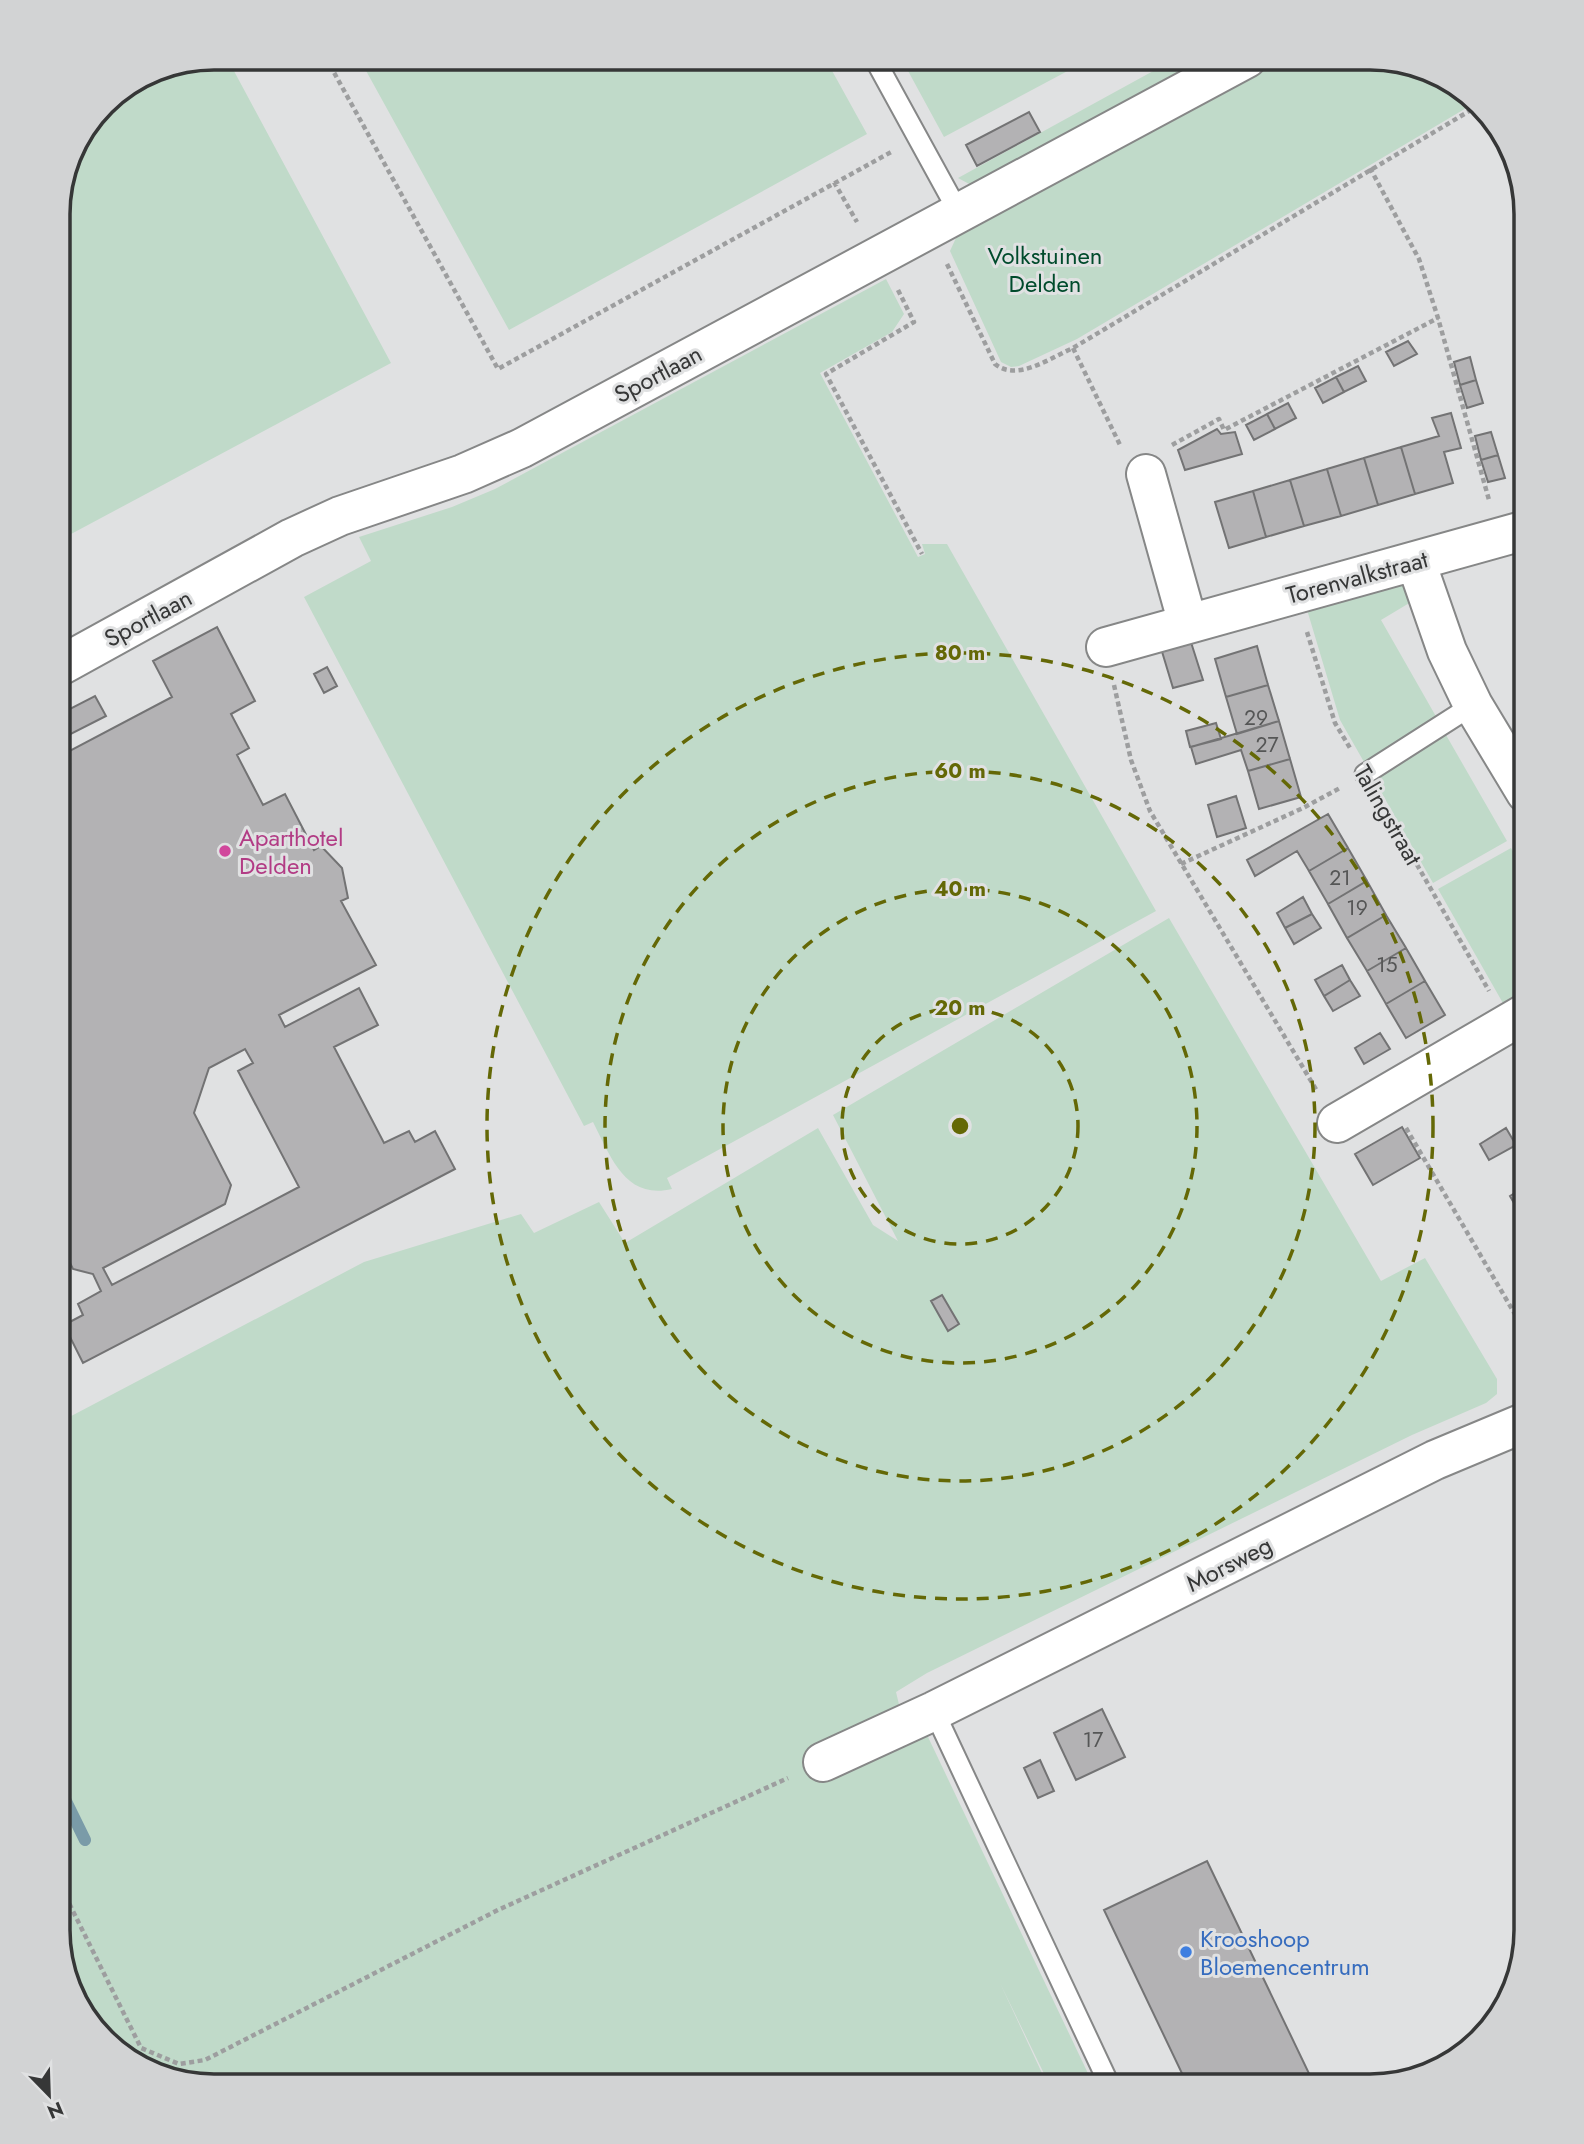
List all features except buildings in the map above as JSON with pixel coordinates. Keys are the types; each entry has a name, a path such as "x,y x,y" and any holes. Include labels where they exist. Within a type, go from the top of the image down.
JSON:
{"street":[{"name":"Sportlaan","path":"70,660 292,538 340,516 463,474 522,448 1225,70"},
{"path":"1134,462 1188,624"},
{"name":"Torenvalkstraat","path":"1105,647 1513,534"},
{"path":"1416,562 1447,651 1473,705 1514,773"},
{"path":"1337,1123 1514,1020"},
{"name":"Morsweg","path":"822,1762 934,1711 1435,1460 1514,1427"}],"lane":[{"path":"881,70 918,138 944,220"},
{"path":"1365,774 1473,705"},
{"path":"934,1711 1104,2074"}],"path":[{"path":"333,70 498,369 918,138"},
{"path":"944,220 995,364 1002,370 1013,372 1073,348 1470,111"},
{"path":"1370,169 1419,259 1513,534"},
{"path":"834,182 914,322 826,374 922,554"},
{"path":"1073,348 1134,462 1171,466 1170,446 1219,419 1224,430 1438,318"},
{"name":"Talingstraat","path":"1296,594 1335,723 1514,1013"},
{"path":"1105,647 1131,760 1150,811 1337,1123"},
{"path":"1180,864 1303,808 1365,774"},
{"path":"1386,1094 1514,1312"},
{"path":"70,1905 141,2048 179,2064 205,2060 498,1910 822,1762"}],"green space":[{"path":"233,70 391,363 70,535 70,205 81,159 100,126 119,106 151,85 196,71"},
{"path":"366,70 832,70 867,134 509,330"},
{"path":"908,70 1070,70 944,137"},
{"path":"1155,70 1191,70 973,186 958,178"},
{"name":"Volkstuinen Delden","path":"1254,70 1379,70 1398,73 1433,85 1467,108 1077,339 1019,366 1011,367 1001,362 950,251 961,227"},
{"path":"886,279 904,314 892,332 820,373 918,557 925,554 922,544 947,544 1156,911 667,1178 672,1189 656,1191 642,1188 622,1173 593,1122 584,1126 304,597 371,561 359,537 452,507 495,489"},
{"path":"1403,582 1411,602 1381,620 1438,720 1364,762 1340,720 1305,603"},
{"path":"1446,735 1507,841 1433,883 1373,778"},
{"path":"1511,848 1514,853 1514,1009 1508,1012 1438,889"},
{"path":"1169,918 1381,1281 1425,1258 1497,1379 1497,1394 1486,1403 1412,1435 927,1673 896,1692 904,1725 919,1718 1088,2074 1044,2074 1000,1983 1042,2074 205,2074 168,2066 142,2055 126,2044 112,2032 89,2002 75,1967 71,1948 70,1417 364,1262 521,1214 534,1233 599,1202 625,1243 818,1128 873,1225 898,1241 833,1115"}],"waterway":[{"path":"70,1809 85,1840"}],"place":[{"name":"Aparthotel Delden","path":"225,851"},
{"name":"Krooshoop Bloemencentrum","path":"1186,1952"}]}
